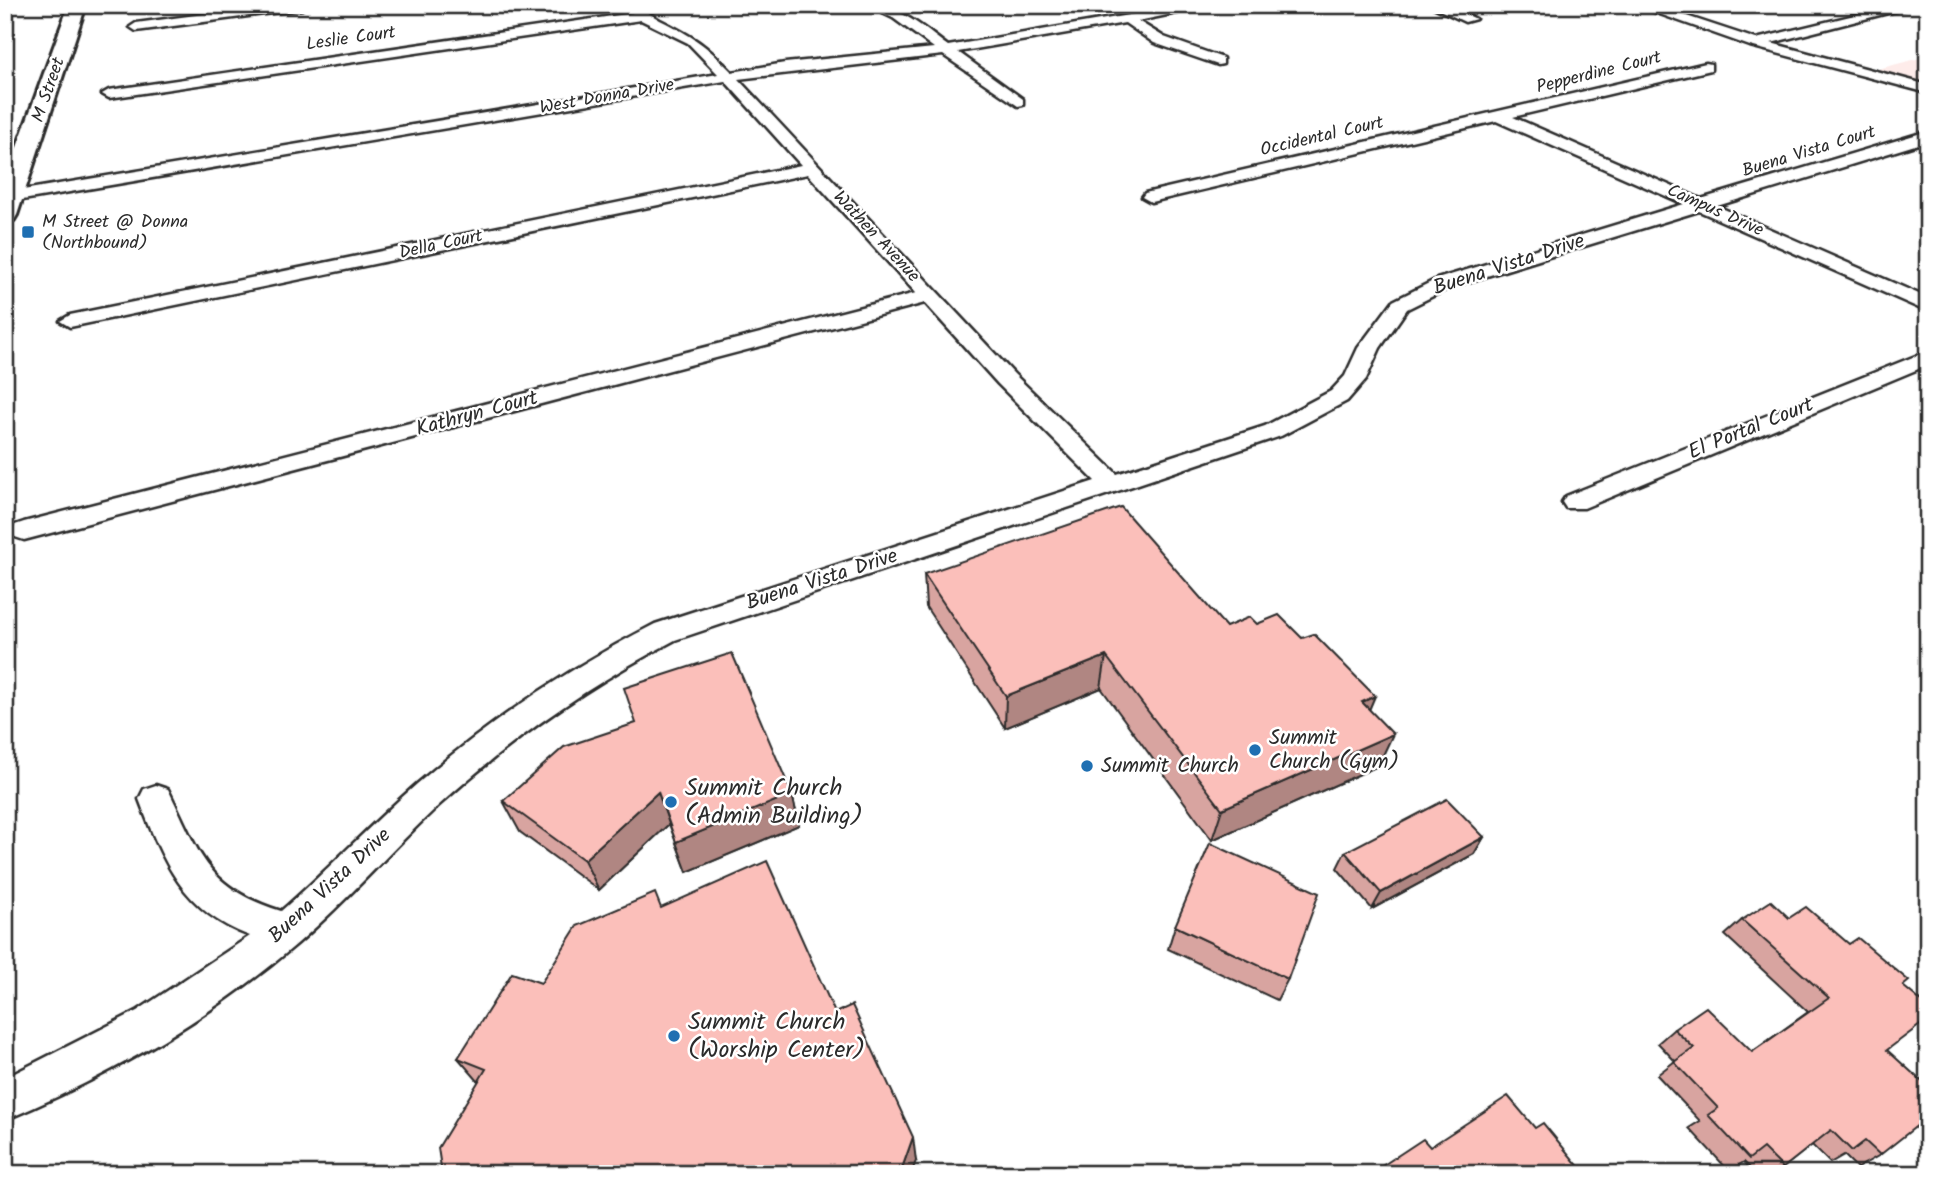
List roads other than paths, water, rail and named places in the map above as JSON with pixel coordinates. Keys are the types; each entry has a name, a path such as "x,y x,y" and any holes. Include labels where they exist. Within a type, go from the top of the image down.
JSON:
{"street":[{"name":"M Street","path":"7,204 78,5"},
{"path":"136,27 206,11 302,5"},
{"path":"872,5 897,15 1018,102"},
{"name":"West Donna Drive","path":"7,204 785,66 946,50 1210,5"},
{"path":"1435,5 1469,19"},
{"path":"1640,5 1862,75 1928,89"},
{"path":"1755,43 1913,5"},
{"name":"Wathen Avenue","path":"636,11 690,37 1006,379 1112,484"},
{"name":"Leslie Court","path":"109,94 636,11"},
{"path":"1128,20 1159,40 1218,61"},
{"name":"Pepperdine Court","path":"1501,117 1706,67"},
{"name":"Occidental Court","path":"1151,197 1501,117"},
{"name":"Campus Drive","path":"1501,117 1928,306"},
{"name":"Buena Vista Court","path":"1702,205 1928,136"},
{"name":"Della Court","path":"70,321 812,167"},
{"name":"Buena Vista Drive","path":"5,1099 133,1037 240,967 286,930 426,796 502,732 622,654 665,632 1273,431 1339,396 1355,379 1369,348 1400,305 1444,284 1702,205"},
{"name":"Kathryn Court","path":"24,531 930,296"},
{"name":"El Portal Court","path":"1574,502 1928,357"},
{"path":"156,799 174,846 197,883 235,912 286,930"}],"place":[{"name":"M Street @ Donna (Northbound)","path":"28,232"},
{"name":"Summit Church (Gym)","path":"1255,750"},
{"name":"Summit Church","path":"1087,766"},
{"name":"Summit Church (Admin Building)","path":"671,802"},
{"name":"Summit Church (Worship Center)","path":"674,1036"}]}
